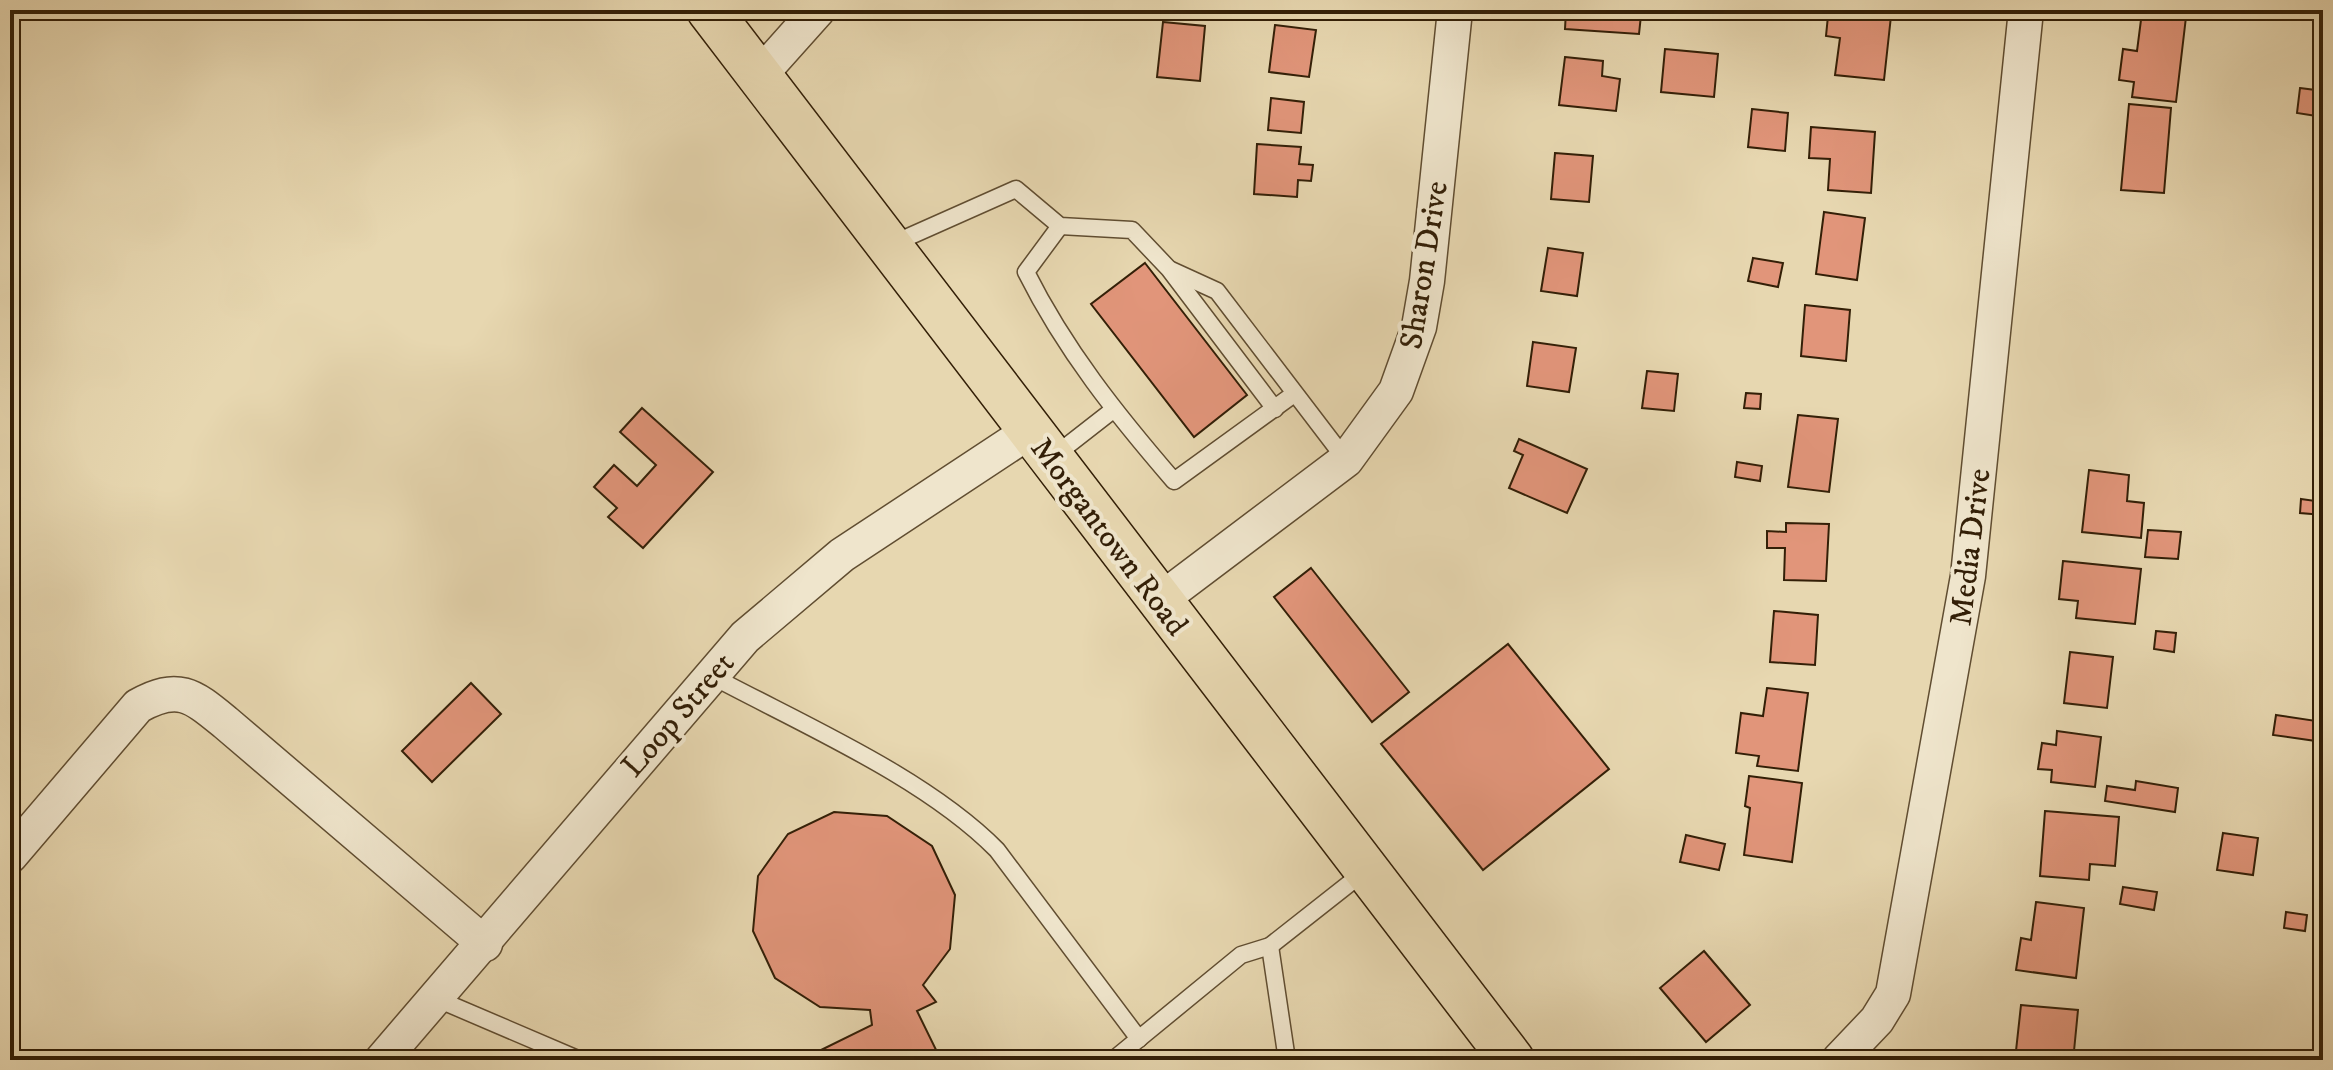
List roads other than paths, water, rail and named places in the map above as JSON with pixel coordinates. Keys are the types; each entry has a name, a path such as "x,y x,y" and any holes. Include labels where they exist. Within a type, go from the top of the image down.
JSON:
{"main road":[{"name":"Morgantown Road","path":"709,10 1512,1060"}],"street":[{"path":"759,76 818,10"},
{"name":"Sharon Drive","path":"1159,601 1346,460 1396,391 1419,327 1455,10"},
{"name":"Media Drive","path":"1839,1060 1877,1020 1893,994 1960,623 1968,576 2026,10"},
{"name":"Loop Street","path":"382,1060 485,944 710,675 791,594 842,555 1041,445"},
{"path":"10,856 138,706 155,696 174,692 194,697 485,944"}],"lane":[{"path":"889,246 1016,189 1060,226 1132,230 1169,269 1275,409"},
{"path":"1060,226 1026,272 1052,324 1113,410 1174,481 1294,394"},
{"path":"1169,269 1217,291 1346,460"},
{"path":"1041,445 1113,410"},
{"path":"710,675 920,788 970,823 997,850 1139,1039"},
{"path":"1113,1060 1241,955 1270,946 1365,871"},
{"path":"1270,946 1287,1060"},
{"path":"435,998 580,1060"}]}
